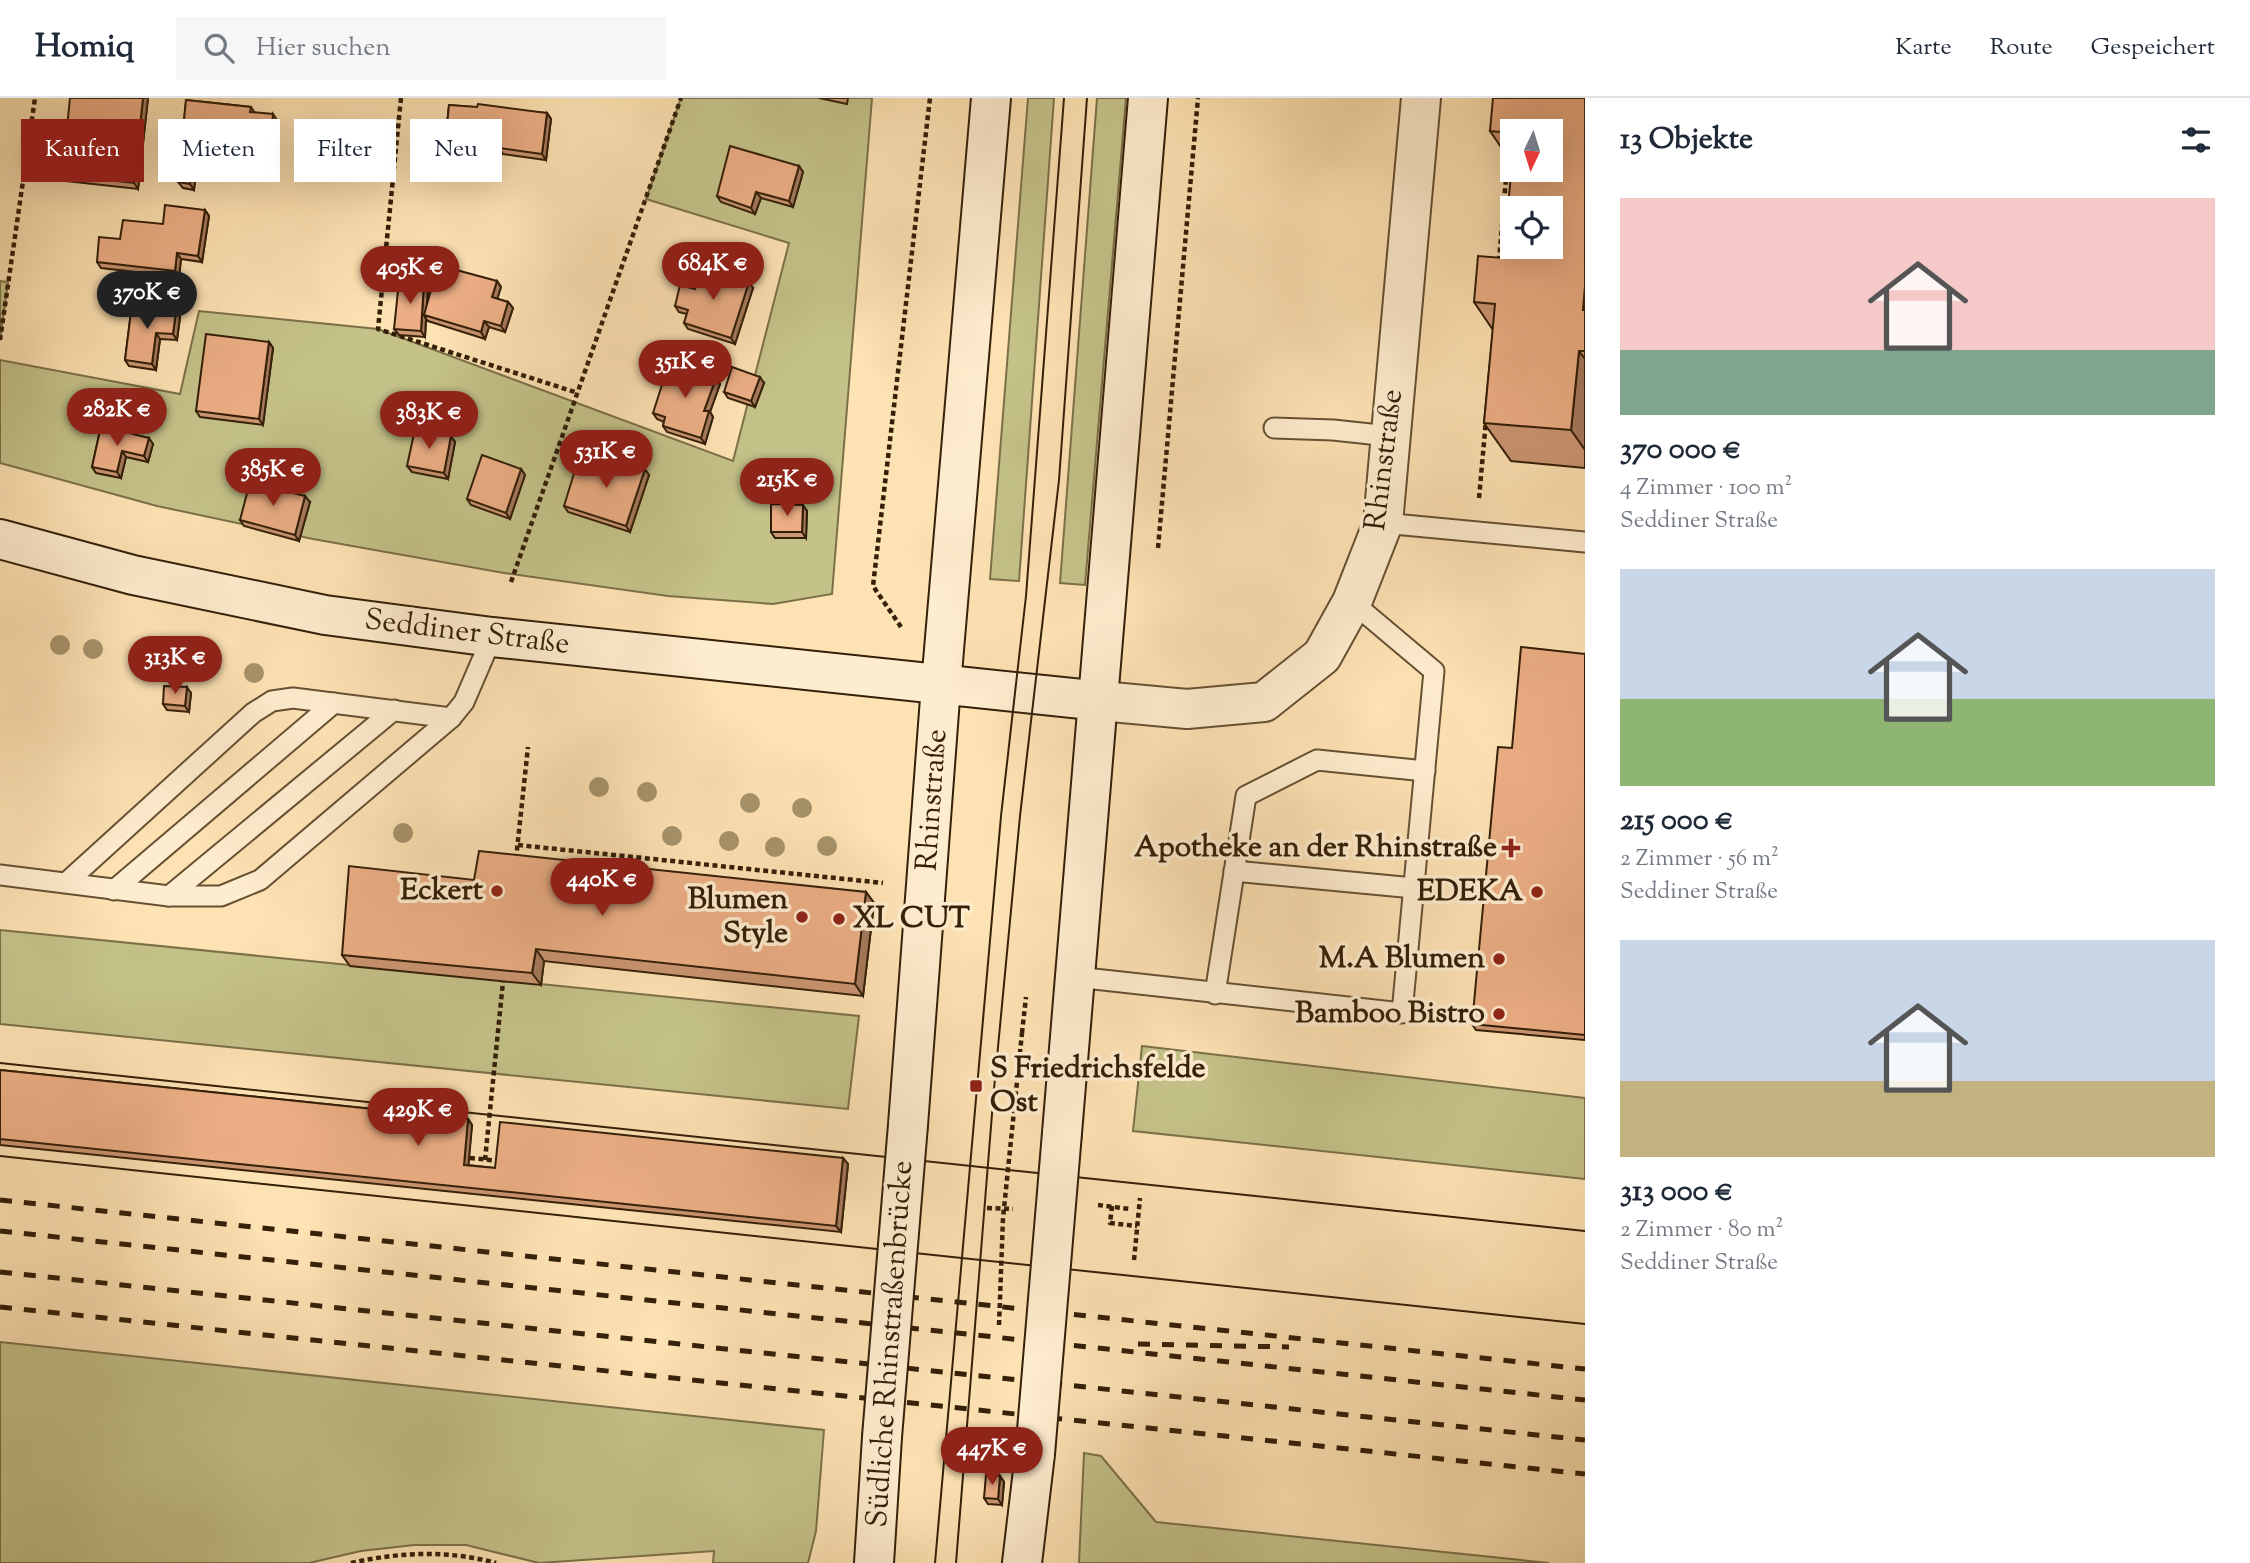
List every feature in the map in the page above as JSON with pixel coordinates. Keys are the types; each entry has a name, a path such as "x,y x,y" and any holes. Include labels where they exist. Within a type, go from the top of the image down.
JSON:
{"main road":[{"name":"Rhinstraße","path":"908,1125 941,685 990,98"},
{"path":"1022,1563 1035,1454 1101,701 1148,98"},
{"name":"Rhinstraße","path":"941,685 1187,709 1265,702 1322,656 1352,602 1384,523 1389,436 1421,98"},
{"name":"Seddiner Straße","path":"0,539 134,575 325,615 492,637 941,685"},
{"name":"Südliche Rhinstraßenbrücke","path":"874,1563 908,1125"}],"lane":[{"path":"1274,428 1334,429 1389,436"},
{"path":"1384,523 1585,541"},
{"path":"1076,977 1402,1013 1434,671 1352,602"},
{"path":"0,875 169,896 221,896 260,880 450,718 464,702 492,637"},
{"path":"67,882 253,713 272,701 293,698 450,718"},
{"path":"114,890 334,703"},
{"path":"169,896 394,710"},
{"path":"1215,993 1246,796 1317,760 1425,771"},
{"path":"1234,871 1413,888"}],"path":[{"path":"0,340 35,98"},
{"path":"401,98 378,330 578,393"},
{"path":"511,582 681,98"},
{"path":"873,586 930,98"},
{"path":"1157,553 1198,98"},
{"path":"1498,274 1506,182"},
{"path":"1477,532 1487,410"},
{"path":"516,866 528,747"},
{"path":"518,845 888,883"},
{"path":"485,1160 505,969"},
{"path":"999,1338 1003,1218 1022,1033"},
{"path":"470,1158 501,1161"},
{"path":"1134,1260 1140,1198"},
{"path":"987,1208 1013,1211 1014,1200"},
{"path":"1093,1204 1130,1209"},
{"path":"1112,1206 1110,1223 1137,1226"},
{"path":"351,1563 380,1556 461,1553 496,1563"}],"shaded area":[{"path":"681,98 872,98 832,594 773,604 668,596 504,573 313,539 157,506 0,463 0,360 180,394 199,311 378,329 733,461 789,243 646,199"},
{"path":"1028,98 1054,98 1019,581 990,579"},
{"path":"1097,98 1126,98 1085,585 1060,583"},
{"path":"0,281 8,282 0,340"},
{"path":"0,930 859,1016 848,1109 0,1024"},
{"path":"1142,1046 1585,1098 1585,1179 1133,1131"},
{"path":"0,1342 824,1430 816,1531 808,1563 713,1563 714,1551 539,1563 466,1545 414,1545 361,1551 309,1563 0,1563"},
{"path":"1084,1453 1101,1456 1156,1522 1549,1563 1079,1563"}],"building":[{"path":"70,98 143,98 141,119 68,119"},
{"path":"1493,98 1585,98 1585,351 1579,351 1571,430 1484,423 1495,304 1474,302 1478,256 1500,259 1563,259 1563,196 1509,196 1510,182 1563,182 1563,119 1500,119 1500,132 1490,131"},
{"path":"186,100 251,107 250,112 273,114 272,119 184,119"},
{"path":"478,104 547,113 542,154 502,148 502,119 448,119 449,105 477,107"},
{"path":"730,146 799,166 789,201 756,192 751,208 717,196"},
{"path":"165,205 205,210 198,256 177,253 175,271 97,262 99,237 120,239 123,220 163,224"},
{"path":"438,265 497,281 492,297 508,302 501,326 484,321 481,332 424,315"},
{"path":"703,268 749,282 731,338 684,323 688,310 675,306 680,285 695,289"},
{"path":"399,281 424,282 421,331 394,329"},
{"path":"132,304 176,311 173,334 156,333 152,364 125,360"},
{"path":"206,334 269,342 259,419 196,411"},
{"path":"669,363 716,378 704,411 709,411 701,438 663,426 665,417 653,413"},
{"path":"732,367 760,377 751,401 724,392"},
{"path":"101,426 149,438 144,456 122,451 117,472 92,467"},
{"path":"415,429 451,436 444,473 407,466"},
{"path":"599,454 645,469 626,526 564,506 576,467 593,472"},
{"path":"482,455 521,469 506,513 467,499"},
{"path":"250,482 305,496 295,535 240,520"},
{"path":"771,504 803,505 802,532 771,532"},
{"name":"EDEKA","path":"1521,647 1585,654 1585,1035 1472,1024 1498,747 1512,748"},
{"path":"164,686 187,687 185,706 163,704"},
{"path":"479,851 866,892 855,984 536,949 532,973 342,955 349,866 474,880"},
{"path":"0,1070 468,1119 464,1165 495,1168 500,1122 843,1158 836,1226 0,1139"},
{"path":"986,1475 1000,1476 998,1499 984,1498"}],"tram line":[{"path":"935,1563 1001,816 1026,596 1064,98"},
{"path":"956,1563 994,1089 1020,816 1059,480 1087,98"},
{"path":"0,1063 1585,1231"},
{"path":"0,1156 1585,1324"}],"railway":[{"path":"0,1200 1585,1369"},
{"path":"0,1231 1585,1400"},
{"path":"0,1272 1585,1440"},
{"path":"0,1307 1585,1474"},
{"path":"1138,1344 1289,1347"}],"place":[{"name":"Apotheke an der Rhinstraße","path":"1511,848"},
{"name":"Eckert","path":"497,891"},
{"name":"EDEKA","path":"1537,892"},
{"name":"Blumen Style","path":"802,917"},
{"name":"XL CUT","path":"839,919"},
{"name":"M.A Blumen","path":"1499,959"},
{"name":"Bamboo Bistro","path":"1499,1014"},
{"name":"S Friedrichsfelde Ost","path":"976,1086"}]}
